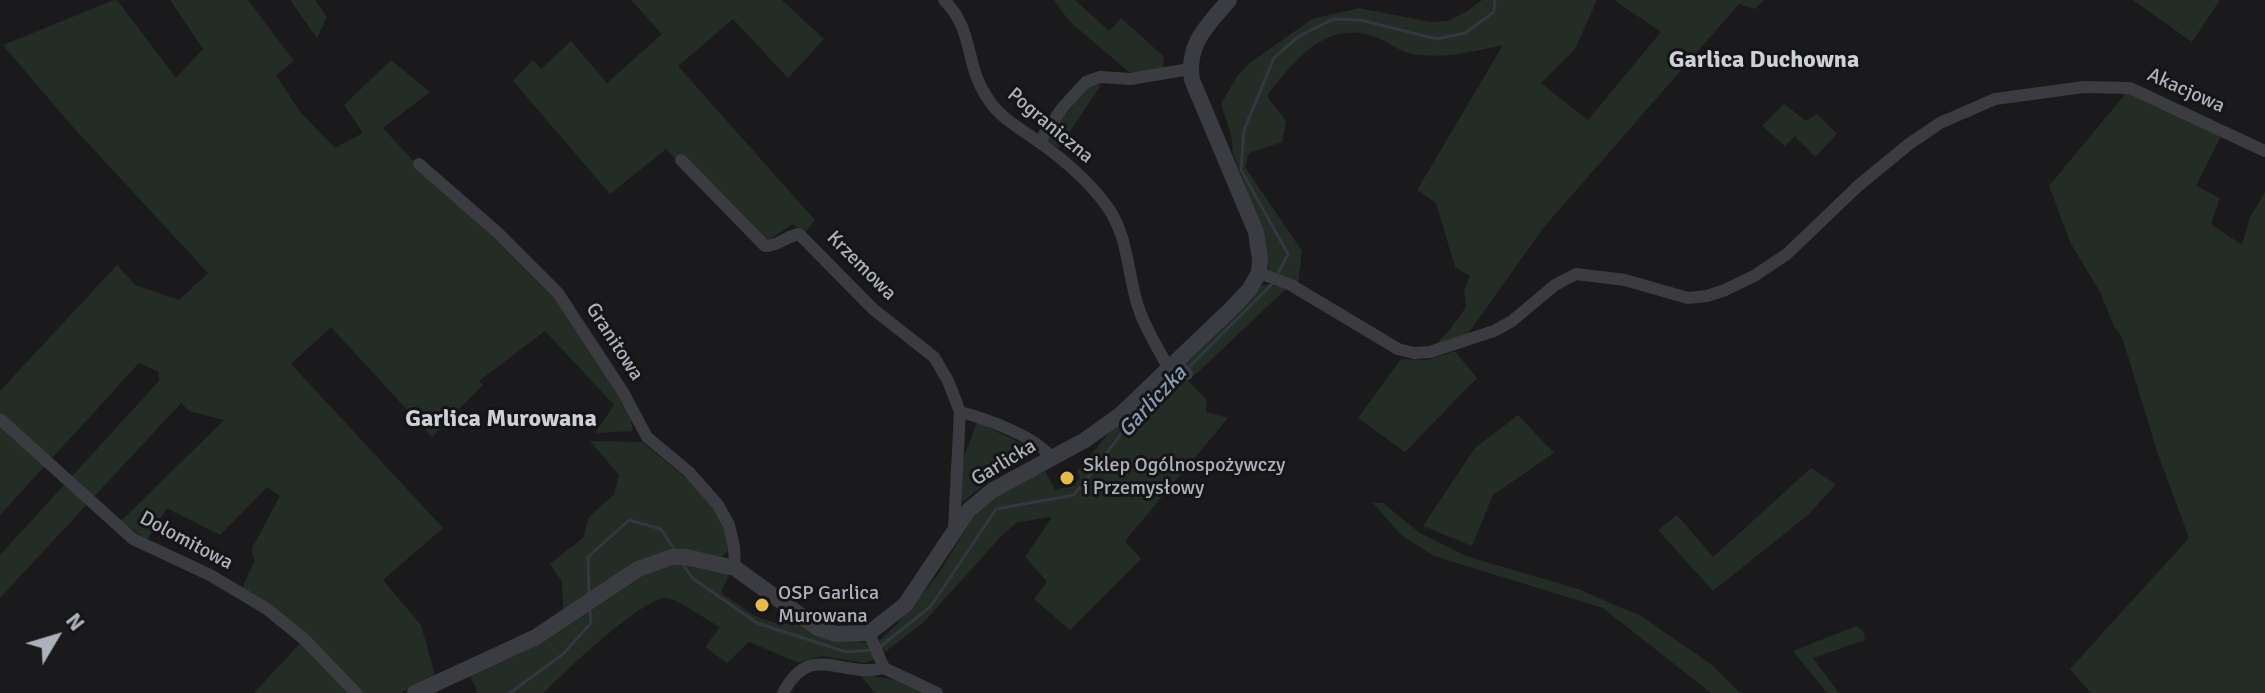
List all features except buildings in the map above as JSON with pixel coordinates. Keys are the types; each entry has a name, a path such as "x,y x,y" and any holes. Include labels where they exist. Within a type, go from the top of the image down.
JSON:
{"street":[{"name":"Pograniczna","path":"944,0 959,17 965,30 973,70 988,99 1013,125 1072,167 1108,207 1123,237 1136,302 1178,368"},
{"path":"1229,0 1194,45 1190,69 1256,232 1260,259 1269,277"},
{"path":"1039,142 1063,107 1086,82 1100,77 1130,79 1190,69"},
{"name":"Akacjowa","path":"1269,277 1398,349 1414,353 1446,349 1512,321 1555,285 1576,274 1625,280 1681,297 1707,296 1742,282 1795,248 1858,186 1909,144 1940,123 1991,101 2084,87 2130,88 2265,151"},
{"name":"Krzemowa","path":"681,160 765,246 775,246 799,234 873,309 934,357 960,412 953,535"},
{"name":"Granitowa","path":"419,164 532,265 558,293 623,392 647,437 689,472 718,505 729,525 735,568"},
{"name":"Garlicka","path":"871,638 905,605 968,511 980,500 1104,428 1178,368 1240,300 1269,277"},
{"path":"960,412 981,417 1043,447 1051,458"},
{"name":"Dolomitowa","path":"0,419 133,539 210,575 267,609 305,640 356,693"},
{"path":"415,693 536,637 638,569 679,557 735,568 818,628 836,634 871,638 882,664 937,693"},
{"path":"783,693 798,671 806,666 829,664 867,672 882,664"}],"shaded area":[{"path":"114,0 176,78 203,49 170,0 248,0 294,61 276,75 301,113 335,148 363,133 344,105 391,60 430,92 383,128 416,164 512,252 563,305 630,414 633,431 595,433 614,405 545,331 479,381 483,385 432,437 331,327 291,364 443,528 383,580 421,625 435,675 401,693 360,693 242,589 255,560 251,550 280,496 267,487 220,535 167,508 147,540 121,521 224,420 189,411 181,403 0,598 0,555 159,381 159,372 139,363 0,515 0,391 117,265 135,285 179,300 208,273 72,126 3,45"},
{"path":"290,0 315,0 327,17 317,38"},
{"path":"631,0 782,0 824,39 788,78 733,19 678,66 815,220 805,233 793,224 767,241 759,238 682,153 675,158 666,149 610,194 513,81 533,60 541,69 571,41 607,83 662,34"},
{"path":"1054,0 1075,0 1109,31 1121,18 1164,57 1163,71 1129,72 1069,21"},
{"path":"1482,0 1597,0 1575,49 1541,83 1588,120 1661,32 1614,0 1764,0 1755,9 1739,4 1544,227 1467,335 1432,348 1466,307 1464,290 1470,276 1455,267 1436,203 1417,190 1503,45 1435,56 1407,53 1373,36 1340,34 1312,47 1289,69 1268,94 1286,121 1282,142 1249,153 1245,167 1302,251 1298,285 1269,272 1263,232 1233,153 1231,134 1221,104 1247,65 1312,19 1359,8 1430,22 1447,21"},
{"path":"2133,0 2220,0 2192,42"},
{"path":"1089,85 1101,85 1059,148 1045,140"},
{"path":"2127,92 2222,134 2196,186 2220,198 2211,224 2242,245 2250,217 2265,192 2265,693 2091,693 2070,669 2189,538 2158,454 2122,337 2071,244 2049,186"},
{"path":"1784,104 1806,121 1817,114 1837,134 1815,157 1795,136 1785,146 1762,126"},
{"path":"1268,284 1286,289 1194,376 1184,363 1260,286"},
{"path":"1455,351 1477,378 1405,452 1358,418 1401,359 1428,360"},
{"path":"1176,369 1207,400 1206,412 1228,418 1125,541 1141,559 1070,630 1034,599 1047,582 1025,557 1052,517 1018,522 1004,533 925,621 885,652 878,642 937,576 973,518 1007,489 1044,469 1055,490 1074,485 1080,478 1077,472 1112,429"},
{"path":"1518,415 1554,453 1493,495 1472,546 1423,526 1475,448"},
{"path":"977,422 1037,451 1006,458 990,480 960,504 963,459"},
{"path":"590,441 642,442 704,493 726,528 731,547 712,568 729,574 721,593 755,616 775,623 801,624 843,640 867,643 875,659 865,663 822,656 799,663 749,642 727,663 705,647 720,627 666,598 655,601 622,623 544,693 478,693 469,674 521,653 564,625 562,582 550,564 583,538 589,517 614,494 619,475"},
{"path":"1811,468 1836,484 1808,515 1713,591 1658,530 1677,515 1713,557"},
{"path":"1373,503 1383,503 1420,533 1466,556 1578,589 1641,616 1712,665 1740,693 1711,693 1603,608 1434,556 1401,535"},
{"path":"1856,626 1863,631 1865,640 1813,658 1839,693 1827,693 1793,651"},
{"path":"302,641 350,693 254,693"},
{"path":"859,674 902,681 927,693 875,693"}],"waterway":[{"name":"Garliczka","path":"1276,277 1288,254 1241,170 1244,130 1274,58 1298,37 1333,19 1360,20 1437,39 1465,33 1494,12 1495,0"},
{"name":"Garliczka","path":"1187,369 1272,284"},
{"name":"Garliczka","path":"880,647 931,606 996,509 1074,495 1143,406 1182,374"},
{"name":"Garliczka","path":"589,594 588,557 629,520 661,529 675,551"},
{"name":"Garliczka","path":"683,564 692,578 757,623 846,652 873,650"},
{"name":"Garliczka","path":"510,693 563,654 591,623 590,610"}],"place":[{"name":"Sklep Ogólnospożywczy i Przemysłowy","path":"1067,478"},
{"name":"OSP Garlica Murowana","path":"762,605"}],"district":[{"name":"Garlica Duchowna","path":"1764,61"},
{"name":"Garlica Murowana","path":"501,420"}]}
